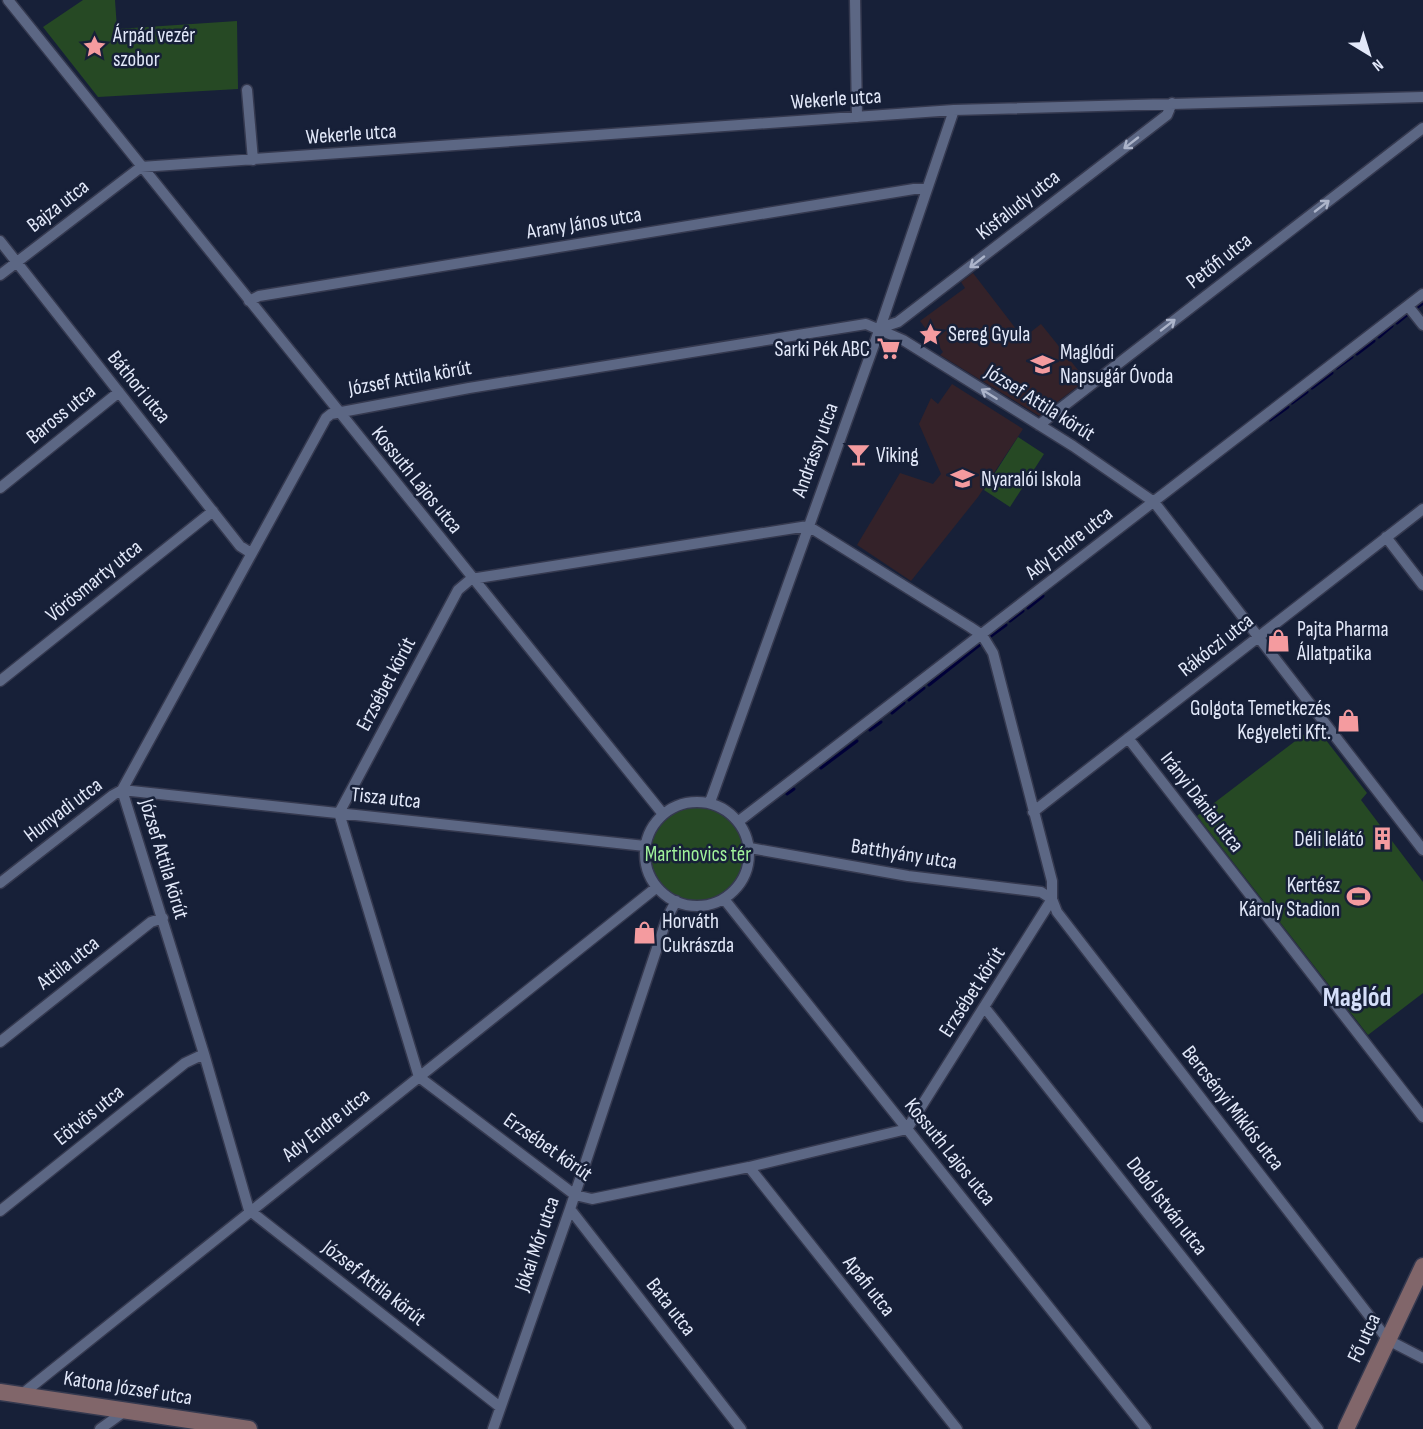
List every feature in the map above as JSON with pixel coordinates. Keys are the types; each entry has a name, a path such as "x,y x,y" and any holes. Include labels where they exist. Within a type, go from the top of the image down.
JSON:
{"main road":[{"name":"Fő utca","path":"1346,1429 1423,1266"},
{"name":"Katona József utca","path":"0,1392 249,1429"}],"street":[{"name":"Kossuth Lajos utca","path":"8,0 471,579 663,814"},
{"path":"855,0 857,117"},
{"path":"247,90 253,160"},
{"name":"Wekerle utca","path":"141,167 954,110 1423,97"},
{"name":"Kisfaludy utca","path":"880,328 898,322 959,276 1167,115 1172,103"},
{"name":"Andrássy utca","path":"710,802 880,328 925,189 954,110"},
{"name":"Petőfi utca","path":"1039,425 1423,128"},
{"name":"Bajza utca","path":"0,275 141,167"},
{"name":"Arany János utca","path":"249,301 271,294 925,189"},
{"name":"Báthori utca","path":"0,241 240,546 251,553"},
{"name":"Ady Endre utca","path":"739,821 1423,294"},
{"path":"1408,306 1423,325"},
{"name":"József Attila körút","path":"500,1407 249,1210 163,918 122,790 326,418 336,411 866,324 880,328 1039,425 1154,502 1423,849"},
{"name":"Baross utca","path":"0,488 119,392"},
{"name":"Rákóczi utca","path":"1033,812 1423,509"},
{"name":"Vörösmarty utca","path":"0,681 213,511"},
{"path":"471,579 808,526 982,635 993,654 1052,881 1052,899"},
{"path":"1386,537 1423,585"},
{"name":"Erzsébet körút","path":"339,813 458,590 471,579"},
{"name":"Irányi Dániel utca","path":"1128,738 1423,1116"},
{"name":"Tisza utca","path":"122,790 645,846"},
{"name":"Hunyadi utca","path":"0,883 122,790"},
{"path":"693,801 710,802 721,807 739,821 750,848 745,877 724,899 709,905 692,906 676,902 657,887 645,861 645,846 649,833 663,814 677,805 693,801"},
{"path":"339,813 419,1077"},
{"name":"Batthyány utca","path":"750,848 909,876 1041,892 1052,899"},
{"name":"Ady Endre utca","path":"21,1395 249,1210 657,887"},
{"name":"Kossuth Lajos utca","path":"724,899 1146,1429"},
{"name":"Erzsébet körút","path":"419,1077 575,1195 592,1199 749,1167 907,1129 1052,899"},
{"name":"Bercsényi Miklós utca","path":"1052,899 1057,912 1388,1340"},
{"name":"Jókai Mór utca","path":"493,1429 575,1195 667,918 676,902"},
{"name":"Attila utca","path":"0,1042 151,922 163,918"},
{"name":"Dobó István utca","path":"985,1008 1318,1429"},
{"name":"Eötvös utca","path":"0,1211 185,1063 204,1054"},
{"name":"Apafi utca","path":"749,1167 957,1429"},
{"name":"Bata utca","path":"570,1209 741,1429"},
{"path":"1388,1340 1423,1358"},
{"path":"100,1429 125,1410"}],"shaded area":[{"path":"973,273 1023,338 1041,324 1086,380 1039,416 940,355 943,352 920,321 965,288 961,282"},
{"name":"Nyaralói Iskola","path":"952,384 1023,429 978,497 911,581 857,545 900,473 933,484 941,474 919,424 931,398 938,404"}],"green space":[{"path":"83,0 115,0 117,29 237,21 238,89 98,97 43,27"},
{"path":"1018,437 1044,454 1010,507 984,490"},
{"path":"1315,726 1367,793 1361,800 1423,882 1423,993 1368,1035 1197,816"},
{"name":"Martinovics tér","path":"698,807 716,810 731,821 742,836 745,854 742,872 731,887 716,898 698,901 680,898 665,887 654,872 651,854 654,836 665,821 680,810"}],"waterway":[{"path":"1415,309 1423,303"},
{"path":"1397,323 1408,314"},
{"path":"1379,337 1392,326"},
{"path":"1357,354 1374,341"},
{"path":"1337,368 1352,357"},
{"path":"1312,388 1332,373"},
{"path":"1292,403 1307,392"},
{"path":"1270,420 1288,407"},
{"path":"1028,608 1043,596"},
{"path":"1010,621 1023,611"},
{"path":"991,636 1006,625"},
{"path":"929,685 982,643"},
{"path":"909,700 924,688"},
{"path":"892,713 904,703"},
{"path":"870,730 881,722"},
{"path":"821,768 857,741"},
{"path":"787,794 794,789"}],"place":[{"name":"Árpád vezér szobor","path":"95,47"},
{"name":"Sereg Gyula","path":"930,334"},
{"name":"Sarki Pék ABC","path":"888,349"},
{"name":"Maglódi Napsugár Óvoda","path":"1042,364"},
{"name":"Viking","path":"858,455"},
{"name":"Nyaralói Iskola","path":"963,479"},
{"name":"Pajta Pharma Állatpatika","path":"1279,641"},
{"name":"Golgota Temetkezés Kegyeleti Kft.","path":"1349,720"},
{"name":"Déli lelátó","path":"1382,839"},
{"name":"Kertész Károly Stadion","path":"1358,897"},
{"name":"Horváth Cukrászda","path":"644,933"}],"district":[{"name":"Maglód","path":"1357,998"}]}
